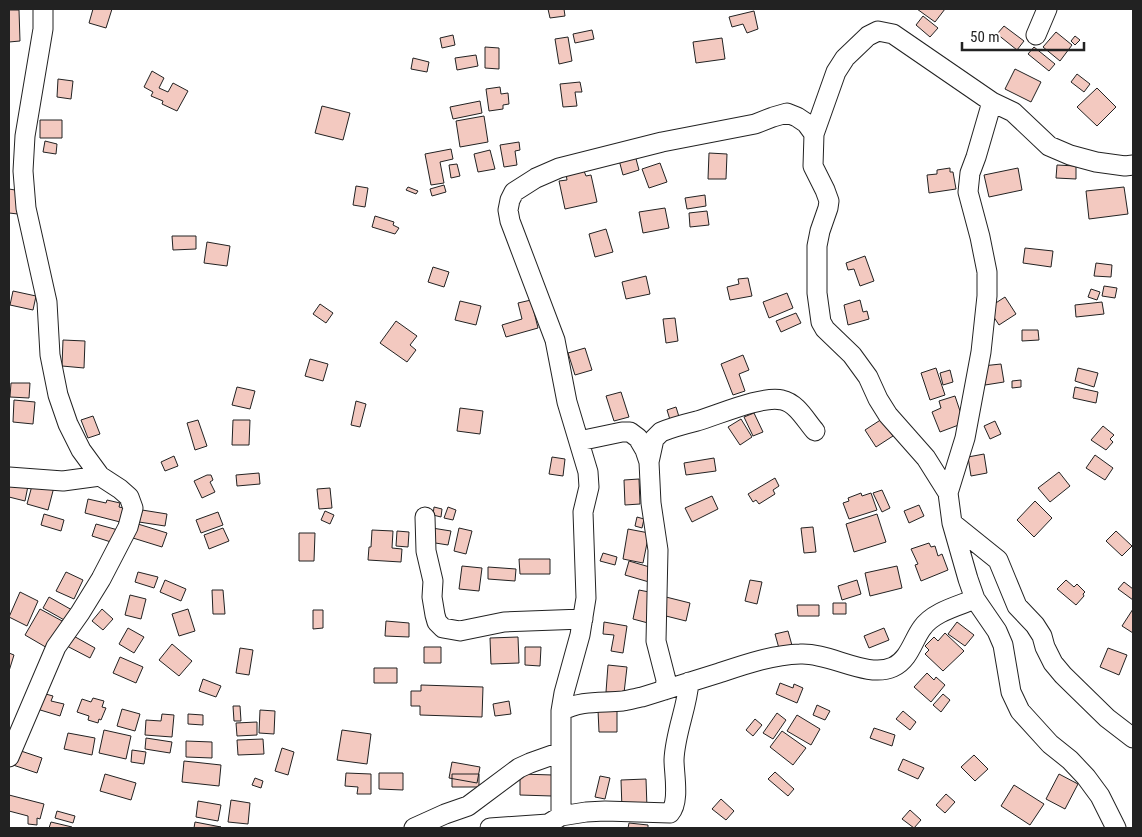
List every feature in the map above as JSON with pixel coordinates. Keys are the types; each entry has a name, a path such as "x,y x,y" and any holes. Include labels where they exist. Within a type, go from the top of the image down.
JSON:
{"street":[{"path":"9,757 56,647 80,613 100,579 132,517 133,508 129,496 100,476 80,450 68,424 58,394 50,355 47,302 26,208 23,171 24,136 42,29 43,9"},
{"path":"1036,35 1047,9"},
{"path":"1116,828 1100,796 1086,777 1070,760 1050,744 1020,711 1011,692 1003,645 997,631 975,599 952,523 948,494 926,458 888,416 868,377 852,355 825,329 821,322 817,293 817,246 829,201 826,190 813,166 814,134 836,72 854,48 868,36 878,31 893,34 992,102 1013,112 1049,146 1096,162 1125,166 1133,165"},
{"path":"948,494 965,438 981,352 987,272 968,192 970,172 992,102"},
{"path":"561,816 561,711 580,635 586,598 583,512 588,487 588,472 567,402 555,340 510,221 508,210 510,200 514,192 536,178 559,168 662,142 755,124 773,116 787,113 797,116 806,123 814,134"},
{"path":"665,690 666,680 656,641 658,550 651,503 649,462 654,439 661,432 744,405 781,399 795,407 815,431"},
{"path":"579,441 630,432 638,438 649,462"},
{"path":"9,477 68,481 100,476"},
{"path":"424,517 426,545 433,581 432,598 435,615 443,628 460,631 504,622 583,619"},
{"path":"952,523 998,560 1017,606 1038,630 1053,663 1107,718 1133,738"},
{"path":"561,711 571,705 586,702 624,701 665,690 761,659 802,653 818,655 866,669 879,670 895,667 910,651 922,627 932,618 975,599"},
{"path":"490,828 548,824 561,816 605,811 670,813 675,805 674,759 676,743 689,682"},
{"path":"414,828 468,806 519,768 561,752"}],"building":[{"path":"93,9 112,9 106,28 89,23"},
{"path":"548,9 564,9 565,16 550,18"},
{"path":"917,9 945,9 935,22"},
{"path":"9,10 19,10 20,41 9,42"},
{"path":"754,11 758,29 747,33 743,24 732,27 729,17"},
{"path":"923,16 938,28 930,37 916,25"},
{"path":"1004,26 1024,41 1017,50 997,34"},
{"path":"592,30 594,39 575,43 573,34"},
{"path":"1056,32 1072,45 1060,61 1043,47"},
{"path":"453,35 455,45 442,48 440,38"},
{"path":"1075,36 1080,40 1075,45 1071,41"},
{"path":"568,37 572,61 559,64 555,39"},
{"path":"722,38 725,59 696,63 693,42"},
{"path":"485,47 499,48 499,69 485,68"},
{"path":"1034,47 1055,64 1049,71 1028,54"},
{"path":"476,55 478,66 457,70 455,58"},
{"path":"413,58 429,62 427,72 411,69"},
{"path":"1015,69 1041,82 1031,102 1005,89"},
{"path":"152,71 164,78 159,88 168,92 173,83 188,91 177,111 162,104 163,101 151,96 153,92 144,87"},
{"path":"1077,74 1090,84 1084,92 1071,82"},
{"path":"58,79 73,81 71,99 57,97"},
{"path":"580,82 582,92 575,92 577,106 563,107 560,84"},
{"path":"500,87 501,94 508,93 509,104 503,105 503,109 489,111 486,89"},
{"path":"1097,88 1116,107 1097,126 1077,107"},
{"path":"480,101 482,113 453,119 450,107"},
{"path":"322,106 350,113 343,140 315,133"},
{"path":"484,116 488,142 460,147 456,121"},
{"path":"40,120 62,120 62,138 40,138"},
{"path":"45,141 57,144 56,154 43,152"},
{"path":"519,142 520,150 515,151 517,165 504,167 500,145"},
{"path":"451,149 453,159 440,162 444,183 431,185 425,154"},
{"path":"490,150 495,169 478,172 474,154"},
{"path":"709,153 727,154 726,179 708,179"},
{"path":"635,155 639,170 623,175 619,160"},
{"path":"660,163 667,182 649,188 642,169"},
{"path":"457,164 460,176 451,178 449,165"},
{"path":"1057,165 1076,166 1076,179 1056,178"},
{"path":"950,168 950,172 953,172 956,189 929,193 927,175 937,174 937,170"},
{"path":"1018,168 1022,190 989,197 984,175"},
{"path":"584,171 586,176 591,175 597,202 565,209 559,181 567,180 566,174"},
{"path":"444,185 446,192 432,196 430,189"},
{"path":"356,186 368,188 365,207 353,205"},
{"path":"408,187 418,191 416,194 406,190"},
{"path":"1124,187 1128,214 1089,219 1086,191"},
{"path":"9,189 21,191 18,214 9,213"},
{"path":"705,195 706,206 687,209 685,198"},
{"path":"665,208 669,228 643,233 639,212"},
{"path":"707,211 709,225 690,227 689,213"},
{"path":"375,216 394,222 393,225 399,228 395,234 372,227"},
{"path":"606,229 613,252 595,257 589,234"},
{"path":"172,236 196,236 196,249 173,250"},
{"path":"207,242 230,246 227,266 204,263"},
{"path":"1025,248 1053,251 1051,267 1023,263"},
{"path":"865,256 874,281 860,286 854,269 848,270 846,263"},
{"path":"1096,263 1112,265 1111,277 1094,276"},
{"path":"433,267 449,272 444,287 428,282"},
{"path":"646,276 650,294 626,299 622,282"},
{"path":"748,278 752,296 730,300 727,287 739,284 738,279"},
{"path":"1104,286 1117,288 1115,298 1102,296"},
{"path":"1091,289 1100,292 1097,300 1088,297"},
{"path":"13,291 36,296 33,310 10,305"},
{"path":"787,293 793,308 769,318 763,302"},
{"path":"1005,297 1016,314 999,325 988,308"},
{"path":"531,300 538,328 506,337 502,325 522,319 518,303"},
{"path":"860,300 863,312 867,311 869,319 848,325 844,305"},
{"path":"460,301 481,306 476,325 455,320"},
{"path":"1102,302 1104,314 1076,317 1075,305"},
{"path":"320,304 333,313 326,323 313,314"},
{"path":"796,313 801,323 781,332 776,321"},
{"path":"675,318 678,341 666,343 663,319"},
{"path":"396,321 417,336 410,345 416,350 407,362 380,343"},
{"path":"1022,330 1038,330 1039,340 1022,341"},
{"path":"63,340 85,341 84,368 62,366"},
{"path":"585,348 592,370 575,375 568,353"},
{"path":"743,355 749,370 739,374 745,391 733,395 721,364"},
{"path":"310,359 328,364 323,381 305,376"},
{"path":"1001,364 1004,382 985,385 982,366"},
{"path":"936,368 945,395 930,400 921,373"},
{"path":"1078,368 1098,373 1094,387 1075,381"},
{"path":"950,370 953,382 943,385 940,373"},
{"path":"1021,380 1021,387 1012,388 1012,381"},
{"path":"11,383 30,383 29,398 10,397"},
{"path":"237,387 255,391 250,409 232,405"},
{"path":"1075,387 1098,392 1096,403 1073,398"},
{"path":"621,392 629,417 614,421 606,396"},
{"path":"955,396 964,423 940,432 932,412 941,408 939,401"},
{"path":"14,400 35,402 33,424 13,422"},
{"path":"356,401 366,404 360,427 351,425"},
{"path":"676,407 680,420 671,423 667,410"},
{"path":"460,408 483,411 480,434 457,431"},
{"path":"754,413 763,432 753,436 744,417"},
{"path":"93,416 100,434 88,438 81,420"},
{"path":"741,419 752,437 740,445 728,427"},
{"path":"882,419 893,436 876,447 865,430"},
{"path":"198,420 207,446 195,450 187,423"},
{"path":"233,420 250,420 249,445 232,445"},
{"path":"995,421 1001,434 990,439 984,426"},
{"path":"1103,426 1114,435 1110,439 1113,442 1106,450 1091,440"},
{"path":"984,454 987,473 971,476 968,457"},
{"path":"1095,455 1113,468 1105,480 1086,468"},
{"path":"174,456 178,466 165,471 161,462"},
{"path":"552,457 565,459 563,476 549,474"},
{"path":"714,458 716,471 686,475 684,463"},
{"path":"1059,472 1070,486 1050,502 1038,488"},
{"path":"259,473 260,484 237,486 236,475"},
{"path":"211,475 213,480 210,482 215,492 202,498 194,481"},
{"path":"775,478 779,486 773,490 775,494 759,504 756,500 753,502 748,494"},
{"path":"639,479 640,504 625,505 624,480"},
{"path":"9,482 28,486 25,501 9,497"},
{"path":"33,482 54,487 48,510 27,504"},
{"path":"330,488 332,508 319,509 317,489"},
{"path":"882,490 890,508 882,512 873,493"},
{"path":"861,493 862,496 871,493 877,510 849,519 843,503 849,501 848,498"},
{"path":"712,496 718,509 692,522 685,508"},
{"path":"88,499 106,503 107,500 120,503 119,507 128,509 124,523 85,513"},
{"path":"1035,501 1052,518 1034,537 1017,520"},
{"path":"919,505 924,516 909,523 904,511"},
{"path":"434,507 442,509 441,517 433,515"},
{"path":"448,507 456,510 453,520 444,518"},
{"path":"142,510 167,514 165,526 139,522"},
{"path":"325,511 334,515 330,524 321,520"},
{"path":"218,512 223,525 201,533 196,520"},
{"path":"44,514 64,520 61,531 41,525"},
{"path":"877,514 886,542 854,552 846,524"},
{"path":"637,517 644,519 642,528 635,526"},
{"path":"96,524 118,530 114,543 92,536"},
{"path":"138,524 167,533 162,547 133,538"},
{"path":"813,527 816,552 804,553 801,528"},
{"path":"223,528 229,541 209,549 204,535"},
{"path":"432,528 451,531 448,545 429,542"},
{"path":"459,528 472,531 466,554 454,551"},
{"path":"628,529 649,533 643,563 623,559"},
{"path":"372,530 393,531 392,548 402,549 401,562 368,560"},
{"path":"397,531 409,532 408,547 396,546"},
{"path":"1116,531 1132,546 1122,556 1106,541"},
{"path":"299,533 315,533 314,561 299,561"},
{"path":"929,543 931,547 935,546 938,556 942,554 948,570 921,581 915,565 918,564 911,549"},
{"path":"603,553 617,557 615,565 600,561"},
{"path":"519,559 550,559 550,574 520,574"},
{"path":"629,561 653,568 649,582 625,575"},
{"path":"462,566 482,568 479,591 459,589"},
{"path":"897,566 902,588 870,596 865,573"},
{"path":"488,567 516,569 515,581 488,579"},
{"path":"66,572 83,580 74,599 56,591"},
{"path":"138,572 158,577 154,588 135,582"},
{"path":"165,580 186,589 181,601 160,592"},
{"path":"750,580 762,582 757,604 745,601"},
{"path":"857,580 861,594 842,600 838,586"},
{"path":"1066,580 1074,587 1077,584 1085,592 1076,605 1057,589"},
{"path":"1124,582 1133,589 1133,600 1118,589"},
{"path":"212,590 223,590 225,614 213,614"},
{"path":"639,590 654,593 648,623 633,619"},
{"path":"20,592 38,601 27,626 9,617"},
{"path":"130,595 146,599 141,619 125,615"},
{"path":"49,597 72,610 66,621 43,608"},
{"path":"666,597 690,603 686,621 662,615"},
{"path":"833,603 846,603 846,614 833,614"},
{"path":"797,605 819,605 819,616 798,616"},
{"path":"40,609 64,622 49,649 25,635"},
{"path":"102,609 113,619 103,630 92,621"},
{"path":"188,609 195,631 179,636 172,614"},
{"path":"1133,609 1133,633 1122,626"},
{"path":"313,610 323,610 323,628 313,629"},
{"path":"386,621 409,623 409,637 385,636"},
{"path":"604,622 627,626 623,653 611,651 614,635 603,634"},
{"path":"957,622 974,635 965,646 948,634"},
{"path":"128,628 144,637 134,653 119,644"},
{"path":"884,628 889,640 869,648 864,636"},
{"path":"788,631 793,649 780,652 775,634"},
{"path":"945,633 964,651 943,671 925,654 929,650 925,646 934,637 938,641"},
{"path":"70,634 95,648 90,658 65,645"},
{"path":"518,637 519,663 491,664 490,638"},
{"path":"172,644 192,661 179,676 159,660"},
{"path":"424,647 441,647 441,663 424,663"},
{"path":"525,647 541,647 540,666 525,665"},
{"path":"240,648 253,650 249,675 236,673"},
{"path":"1108,648 1127,655 1119,675 1100,667"},
{"path":"9,653 14,655 9,671"},
{"path":"120,657 143,667 136,683 113,673"},
{"path":"608,665 627,667 624,693 606,692"},
{"path":"374,668 397,668 397,683 374,683"},
{"path":"927,673 934,680 936,677 945,685 931,702 914,687"},
{"path":"203,679 221,686 216,697 199,691"},
{"path":"780,683 793,688 794,684 803,688 797,703 776,694"},
{"path":"421,685 483,687 482,717 420,715 420,706 411,706 411,691 421,691"},
{"path":"42,693 53,696 51,701 64,704 60,716 37,709"},
{"path":"943,694 950,700 941,712 933,705"},
{"path":"93,698 104,701 102,707 106,708 98,723 88,720 89,716 77,712 82,699 91,702"},
{"path":"509,701 511,714 495,716 493,704"},
{"path":"817,705 830,711 825,720 813,715"},
{"path":"233,706 240,706 241,721 234,721"},
{"path":"122,709 140,714 135,731 117,726"},
{"path":"260,710 275,711 274,734 259,733"},
{"path":"598,710 617,710 617,732 599,732"},
{"path":"903,711 916,722 910,730 896,719"},
{"path":"777,713 786,720 773,739 763,733"},
{"path":"162,714 174,715 172,737 145,735 146,720 161,721"},
{"path":"188,714 203,715 203,725 188,724"},
{"path":"797,715 820,729 811,745 787,731"},
{"path":"755,719 762,725 753,736 746,730"},
{"path":"257,722 257,735 237,736 236,723"},
{"path":"874,728 895,735 892,746 870,738"},
{"path":"104,730 131,736 126,759 99,753"},
{"path":"342,730 371,734 367,764 337,760"},
{"path":"782,731 806,748 793,765 770,747"},
{"path":"68,733 95,738 92,755 64,749"},
{"path":"146,738 172,742 170,753 145,749"},
{"path":"263,739 264,754 238,755 237,740"},
{"path":"186,741 212,742 212,758 186,757"},
{"path":"282,748 294,752 288,775 275,771"},
{"path":"15,749 42,758 37,773 10,764"},
{"path":"132,750 146,752 144,764 131,762"},
{"path":"974,755 988,769 975,781 961,767"},
{"path":"903,759 924,768 918,779 898,770"},
{"path":"184,761 221,765 219,786 182,782"},
{"path":"452,762 480,767 477,783 449,778"},
{"path":"775,772 794,789 788,796 768,779"},
{"path":"346,773 371,774 371,794 357,794 358,787 345,786"},
{"path":"379,773 403,773 403,790 379,789"},
{"path":"105,774 136,783 131,800 100,791"},
{"path":"452,774 479,774 479,787 452,787"},
{"path":"520,774 553,775 552,796 520,795"},
{"path":"1059,774 1078,784 1065,809 1046,799"},
{"path":"600,776 610,778 605,799 595,797"},
{"path":"255,778 263,781 261,788 252,785"},
{"path":"646,779 647,808 622,809 621,780"},
{"path":"1014,785 1044,804 1030,825 1001,806"},
{"path":"946,794 955,802 945,813 936,805"},
{"path":"9,795 44,804 40,819 37,818 37,825 28,824 28,816 9,811"},
{"path":"721,799 734,811 726,820 712,809"},
{"path":"231,800 250,803 248,824 228,822"},
{"path":"198,801 221,805 218,821 196,817"},
{"path":"910,810 921,820 914,828 902,819"},
{"path":"57,811 75,816 73,823 55,818"},
{"path":"51,822 72,827 72,828 49,828"},
{"path":"195,822 221,827 194,828"},
{"path":"629,823 648,825 648,828 628,828"}]}
